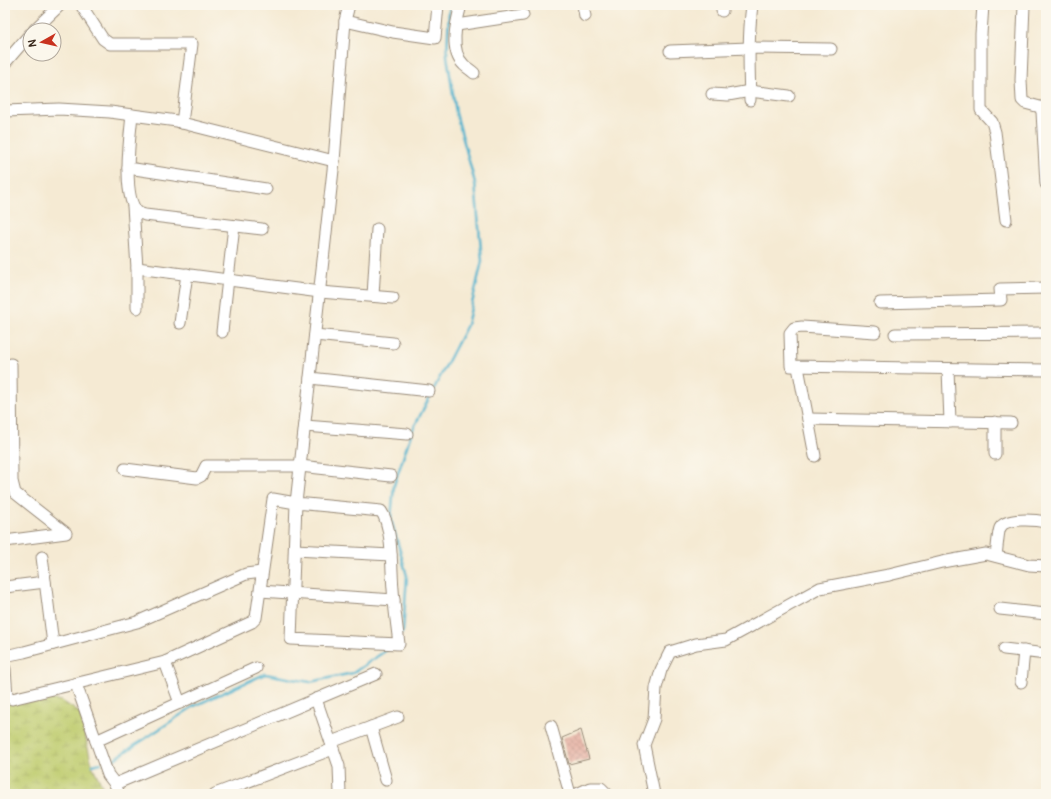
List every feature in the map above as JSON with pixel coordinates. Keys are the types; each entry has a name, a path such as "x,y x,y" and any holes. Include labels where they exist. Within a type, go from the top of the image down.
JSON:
{"street":[{"path":"42,22 60,5"},
{"path":"81,5 103,39 110,44 192,44 182,123"},
{"path":"5,669 7,696 12,699 165,662 252,622 256,618 273,499 296,503 381,511 385,517 391,555 399,644 291,639 296,503 334,161 345,21 349,5"},
{"path":"345,21 393,32 435,38 438,5"},
{"path":"461,5 457,25 455,51 463,65 474,72"},
{"path":"750,96 749,48 752,5"},
{"path":"983,5 981,34 981,110 992,122 995,132 1006,220"},
{"path":"1024,5 1021,80 1022,100 1025,103 1040,106 1044,111 1046,184"},
{"path":"457,25 524,15"},
{"path":"5,63 22,43"},
{"path":"670,51 749,48 831,49"},
{"path":"712,94 789,96"},
{"path":"5,111 59,109 110,112 177,121 334,161"},
{"path":"132,115 127,177 133,205 137,268 137,308"},
{"path":"128,168 266,189"},
{"path":"133,205 138,213 145,215 262,229"},
{"path":"222,332 234,226"},
{"path":"373,296 377,229"},
{"path":"137,268 320,292 393,298"},
{"path":"180,323 187,274"},
{"path":"880,303 1001,300 1000,289 1046,288"},
{"path":"875,332 802,327 794,328 790,333 791,366 1046,370"},
{"path":"895,334 1046,333"},
{"path":"315,335 393,343"},
{"path":"5,541 66,533 15,493 12,481 11,364"},
{"path":"798,367 815,456"},
{"path":"948,369 950,422"},
{"path":"310,378 429,391"},
{"path":"808,419 1011,423"},
{"path":"994,454 995,422"},
{"path":"305,426 407,434"},
{"path":"125,470 198,478 201,476 206,466 300,466 391,476"},
{"path":"996,556 1000,528 1005,523 1013,521 1038,520 1046,522"},
{"path":"295,550 391,555"},
{"path":"654,794 644,745 654,719 656,688 661,670 670,652 696,644 726,640 820,588 986,554 1029,565 1046,566"},
{"path":"42,557 53,644"},
{"path":"5,654 9,655 137,622 246,574 262,572"},
{"path":"5,587 45,582"},
{"path":"260,591 394,600"},
{"path":"1000,608 1046,614"},
{"path":"1004,649 1046,654"},
{"path":"1021,682 1024,652"},
{"path":"165,662 180,704"},
{"path":"96,741 180,704 256,668"},
{"path":"76,684 108,775 117,789 376,674"},
{"path":"316,700 339,766 340,794"},
{"path":"215,794 332,745 370,727 398,717"},
{"path":"551,726 570,794"},
{"path":"370,727 386,780"},
{"path":"577,794 590,788 601,788 607,794"}],"green space":[{"path":"41,698 62,701 80,713 92,765 106,794 5,794 5,704"}],"building":[{"path":"581,730 589,759 569,764 562,738"}],"waterway":[{"path":"401,633 403,631 407,576 391,519 394,485 412,431 467,325 482,261 475,183 456,113 447,56 449,11 451,5"},
{"path":"106,762 113,760 194,706 265,674 310,682 353,673 391,647"},
{"path":"92,765 101,763"}]}
